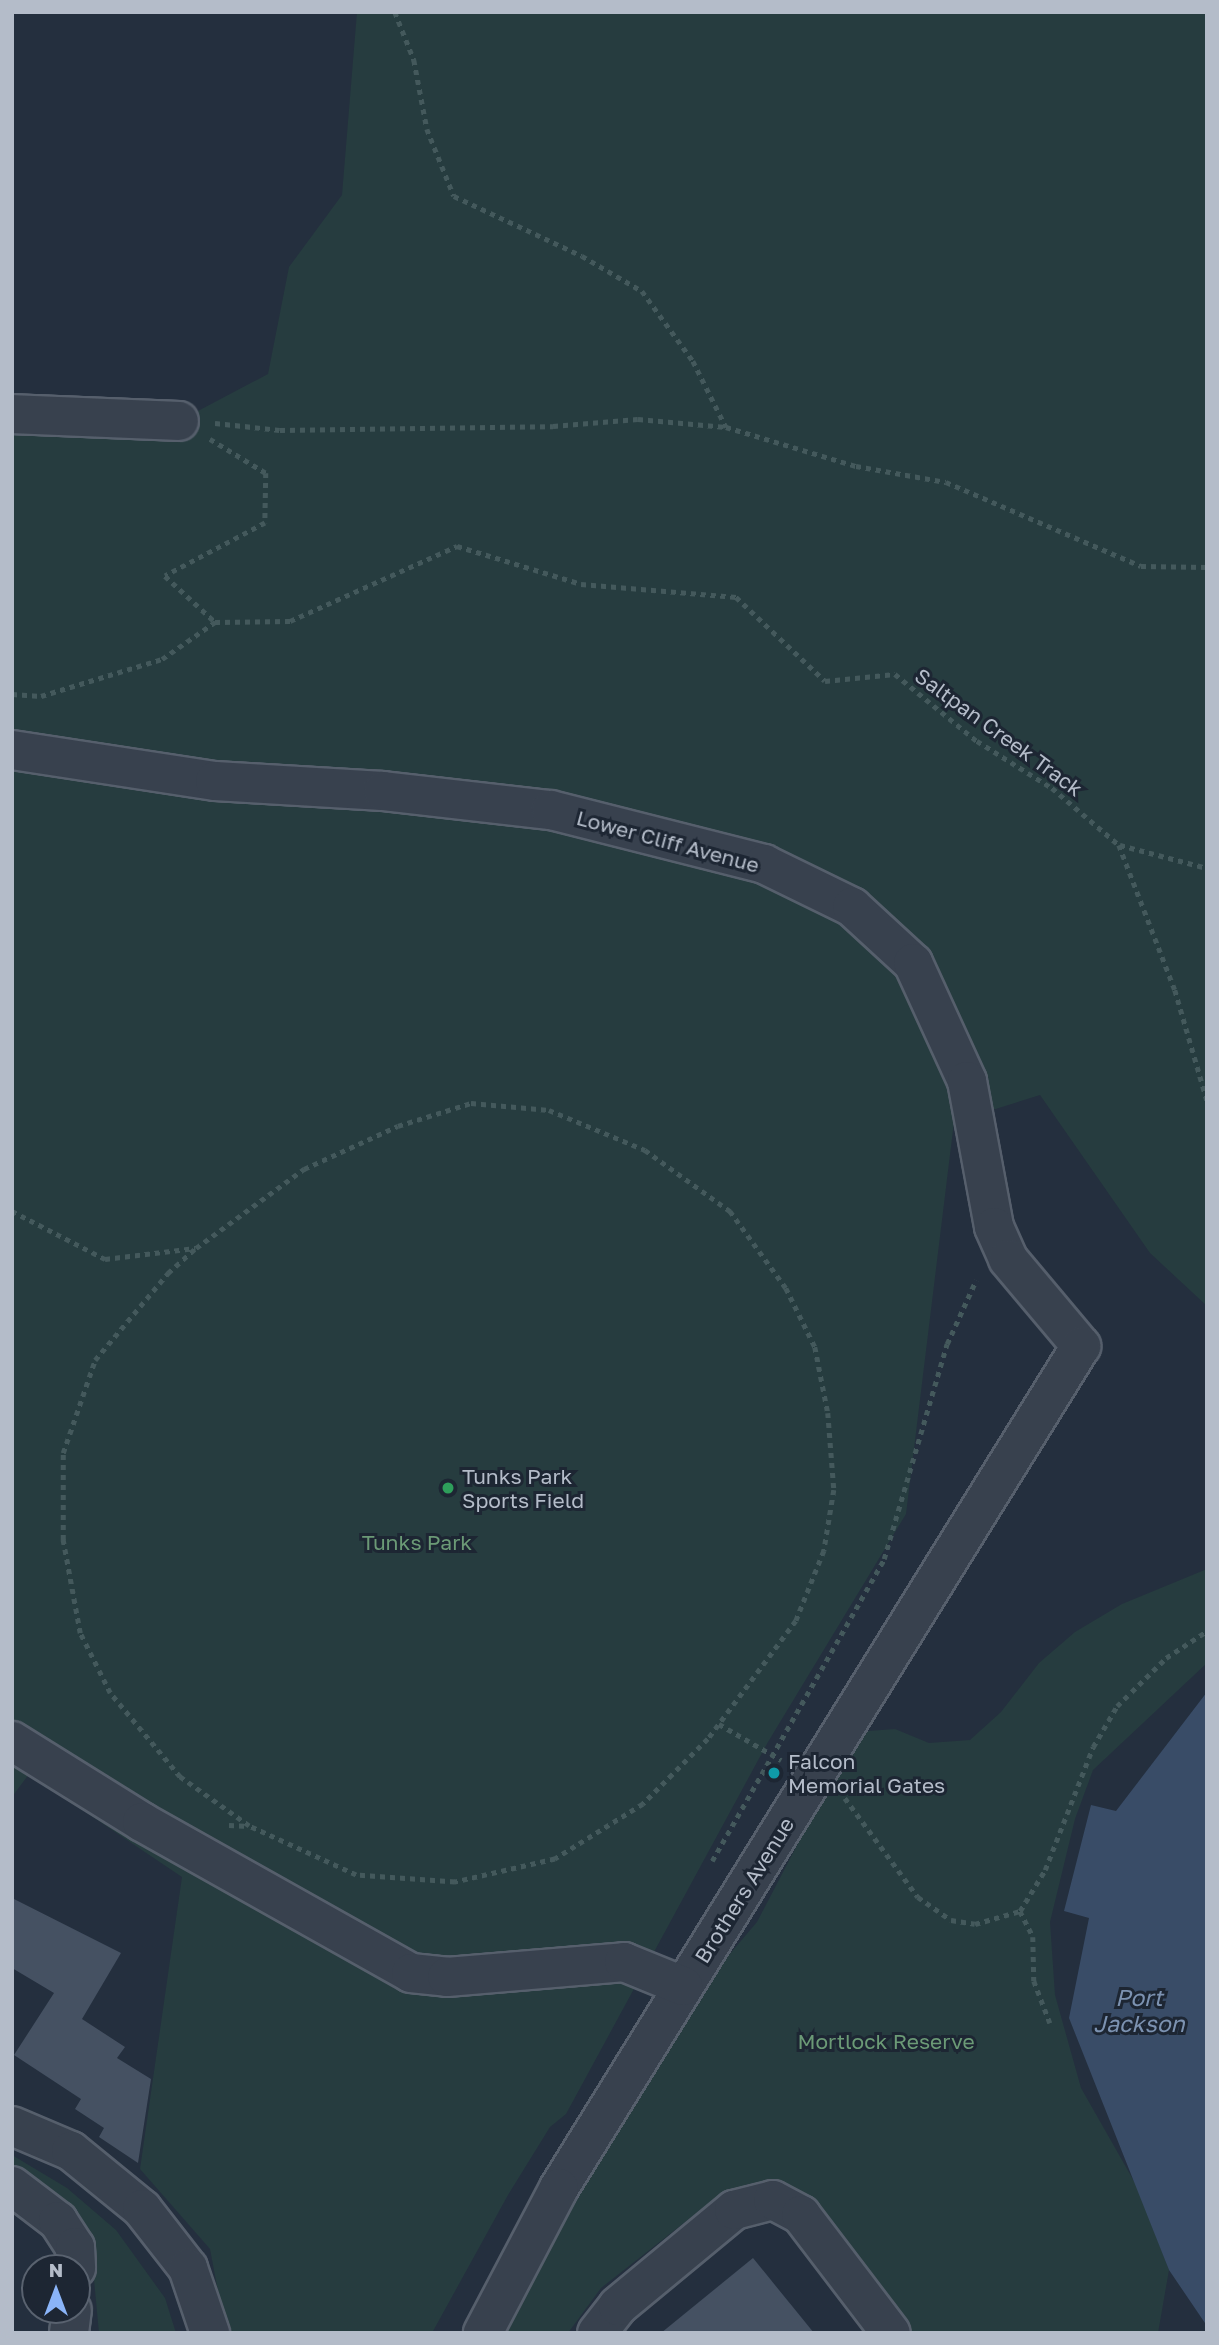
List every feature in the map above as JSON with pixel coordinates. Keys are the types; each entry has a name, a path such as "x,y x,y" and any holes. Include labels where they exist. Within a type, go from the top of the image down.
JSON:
{"street":[{"path":"12,414 179,421"},
{"name":"Lower Cliff Avenue","path":"12,750 215,781 383,791 551,810 764,864 852,907 913,963 954,1044 967,1081 994,1227 1008,1259 1081,1346"},
{"name":"Brothers Avenue","path":"483,2333 558,2188 1081,1346"},
{"path":"12,1741 142,1822 411,1973 447,1977 624,1962 683,1986"},
{"path":"12,2126 71,2151 142,2209 188,2269 210,2333"},
{"path":"12,2186 58,2221 75,2248 75,2254"},
{"path":"597,2333 618,2306 734,2210 773,2200 801,2215 891,2333"}],"path":[{"path":"395,12 414,60 427,129 454,196 582,256 642,291 693,361 726,428"},
{"path":"179,421 280,430 553,426 638,419 726,428 856,466 946,482 1141,566 1207,567"},
{"path":"12,694 41,696 162,659 215,622 165,576 265,523 266,473 179,421"},
{"name":"Saltpan Creek Track","path":"215,622 290,621 457,547 581,584 736,597 825,681 895,674 977,741 1052,788 1119,845 1175,990 1207,1100"},
{"path":"1119,845 1207,868"},
{"path":"471,1103 550,1110 645,1150 730,1212 786,1289 814,1347 828,1413 834,1490 824,1551 796,1621 719,1724 643,1804 555,1859 456,1882 356,1875 249,1826 180,1777 110,1693 80,1633 64,1540 63,1453 95,1360 168,1273 196,1248 304,1169 398,1126 471,1103"},
{"path":"12,1212 106,1259 196,1248"},
{"path":"707,1869 884,1559 947,1344 980,1271 1008,1259"},
{"path":"836,1792 865,1821 918,1898 950,1920 975,1924 1020,1911 1045,1870 1088,1759 1117,1706 1166,1658 1207,1631"},
{"path":"719,1724 771,1755"},
{"path":"1020,1911 1033,1937 1034,1982 1050,2023"}],"green space":[{"name":"Tunks Park","path":"357,12 1207,12 1207,1306 1150,1253 1040,1095 954,1122 906,1514 768,1742 566,2114 550,2127 508,2195 432,2333 226,2333 210,2249 140,2169 182,1877 29,1774 12,1797 12,414 179,421 268,374 289,267 342,195"},
{"name":"Mortlock Reserve","path":"1207,1569 1207,1663 1093,1770 1075,1819 1050,1922 1055,1995 1081,2088 1139,2190 1169,2270 1158,2333 912,2333 822,2219 773,2183 748,2184 717,2197 601,2288 568,2333 501,2333 568,2209 717,1969 757,1922 843,1757 868,1731 895,1729 929,1743 970,1740 1001,1712 1039,1663 1075,1632 1122,1604"},
{"path":"12,2155 67,2188 116,2230 165,2298 176,2333 99,2333 91,2254 88,2254 12,2182"}],"water":[{"name":"Port Jackson","path":"1207,1692 1207,2326 1169,2270 1069,2018 1089,1918 1064,1911 1091,1805 1116,1811"}],"building":[{"path":"12,1898 121,1953 82,2019 125,2047 117,2058 151,2079 138,2163 99,2137 104,2128 75,2109 81,2099 14,2055 54,1993 12,1968"},
{"path":"753,2258 814,2333 661,2333"}],"place":[{"name":"Tunks Park Sports Field","path":"448,1488"},
{"name":"Falcon Memorial Gates","path":"774,1773"}]}
